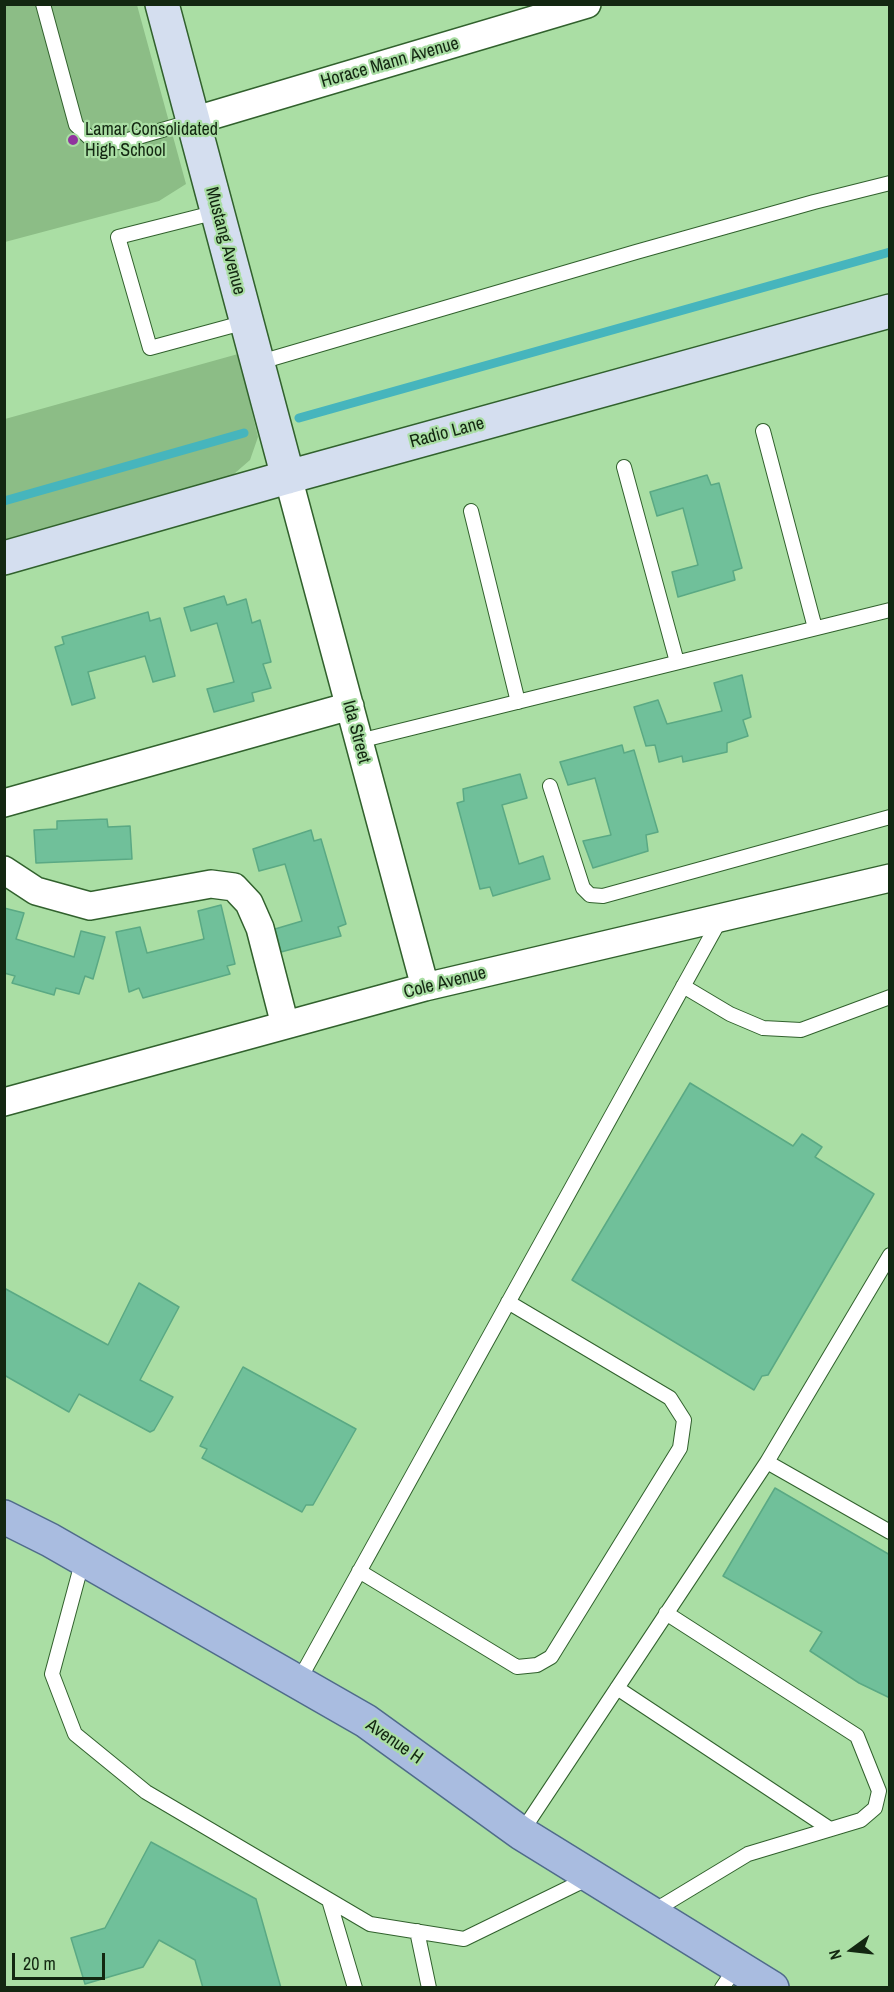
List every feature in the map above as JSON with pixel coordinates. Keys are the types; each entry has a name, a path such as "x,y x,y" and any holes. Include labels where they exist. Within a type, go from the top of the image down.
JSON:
{"main road":[{"name":"Avenue H","path":"4,1517 83,1559 366,1721 521,1833 652,1912 729,1977 772,1988"}],"street":[{"name":"Mustang Avenue","path":"162,4 288,477"},
{"name":"Horace Mann Avenue","path":"193,121 587,4"},
{"name":"Radio Lane","path":"4,558 890,311"},
{"name":"Ida Street","path":"288,477 425,987"},
{"path":"4,803 350,706"},
{"path":"4,870 36,891 90,906 211,884 234,887 249,903 260,928 285,1025"},
{"name":"Cole Avenue","path":"4,1102 425,987 890,878"}],"lane":[{"path":"43,4 76,126 95,142 121,142 193,121"},
{"path":"257,363 636,252 890,183"},
{"path":"217,212 118,237 150,348 246,322"},
{"path":"763,431 815,628"},
{"path":"624,467 677,662"},
{"path":"471,511 518,702"},
{"path":"359,741 890,610"},
{"path":"550,786 583,888 590,895 603,896 890,817"},
{"path":"297,1682 721,917"},
{"path":"683,986 730,1014 763,1028 801,1030 890,997"},
{"path":"521,1833 767,1462 890,1255"},
{"path":"359,1571 517,1666 537,1665 551,1657 680,1448 684,1420 670,1398 508,1302"},
{"path":"767,1462 890,1532"},
{"path":"83,1559 52,1674 75,1734 146,1792 370,1924 464,1939 593,1876"},
{"path":"652,1912 748,1854 861,1820 875,1808 879,1791 857,1736 666,1614"},
{"path":"617,1688 830,1829"},
{"path":"329,1900 355,1988"},
{"path":"417,1931 429,1988"}],"green space":[{"name":"Lamar Consolidated High School","path":"4,5 137,5 186,184 159,201 5,242"},
{"path":"238,354 258,437 250,460 227,480 5,542 5,419"}],"building":[{"path":"707,475 711,485 719,483 742,568 733,571 735,580 678,597 672,572 698,565 683,508 657,516 650,492"},
{"path":"224,596 227,605 246,599 252,623 260,620 271,662 263,664 271,688 252,693 254,701 214,712 207,689 234,682 217,623 191,631 184,608"},
{"path":"148,612 150,621 160,618 175,676 153,682 145,656 88,672 95,698 72,705 55,647 64,644 62,637"},
{"path":"742,675 751,717 743,720 748,736 727,743 727,752 683,762 682,756 659,762 655,745 646,746 634,707 658,700 667,724 722,711 714,683"},
{"path":"622,745 624,753 634,750 658,832 646,835 648,851 593,868 583,841 611,835 595,778 568,785 560,762"},
{"path":"520,774 527,798 502,805 519,864 543,856 550,879 493,896 490,887 480,889 457,803 464,801 463,789"},
{"path":"107,819 108,827 130,826 132,859 36,863 34,830 57,829 57,821"},
{"path":"311,830 314,841 321,839 346,924 338,927 341,936 281,952 275,929 302,921 285,864 259,871 253,849"},
{"path":"221,905 235,964 227,966 230,974 143,998 139,988 129,992 116,932 140,927 147,953 204,939 198,911"},
{"path":"4,908 24,913 16,939 74,957 81,931 105,937 93,979 85,976 79,994 56,988 54,995 12,983 15,976 4,973"},
{"path":"690,1083 793,1146 802,1134 822,1147 815,1157 874,1194 768,1375 762,1376 754,1390 572,1280"},
{"path":"139,1283 179,1307 140,1380 173,1397 154,1430 150,1432 79,1394 69,1412 4,1375 4,1288 108,1345"},
{"path":"243,1367 356,1429 313,1505 306,1505 302,1512 202,1458 207,1449 200,1446"},
{"path":"775,1488 890,1555 890,1698 859,1683 810,1651 822,1632 723,1576"},
{"path":"151,1842 256,1899 281,1988 203,1988 195,1960 159,1940 143,1967 85,1984 71,1938 105,1928"}],"waterway":[{"path":"299,418 890,252"},
{"path":"4,501 244,433"}],"place":[{"name":"Lamar Consolidated High School","path":"73,140"}]}
